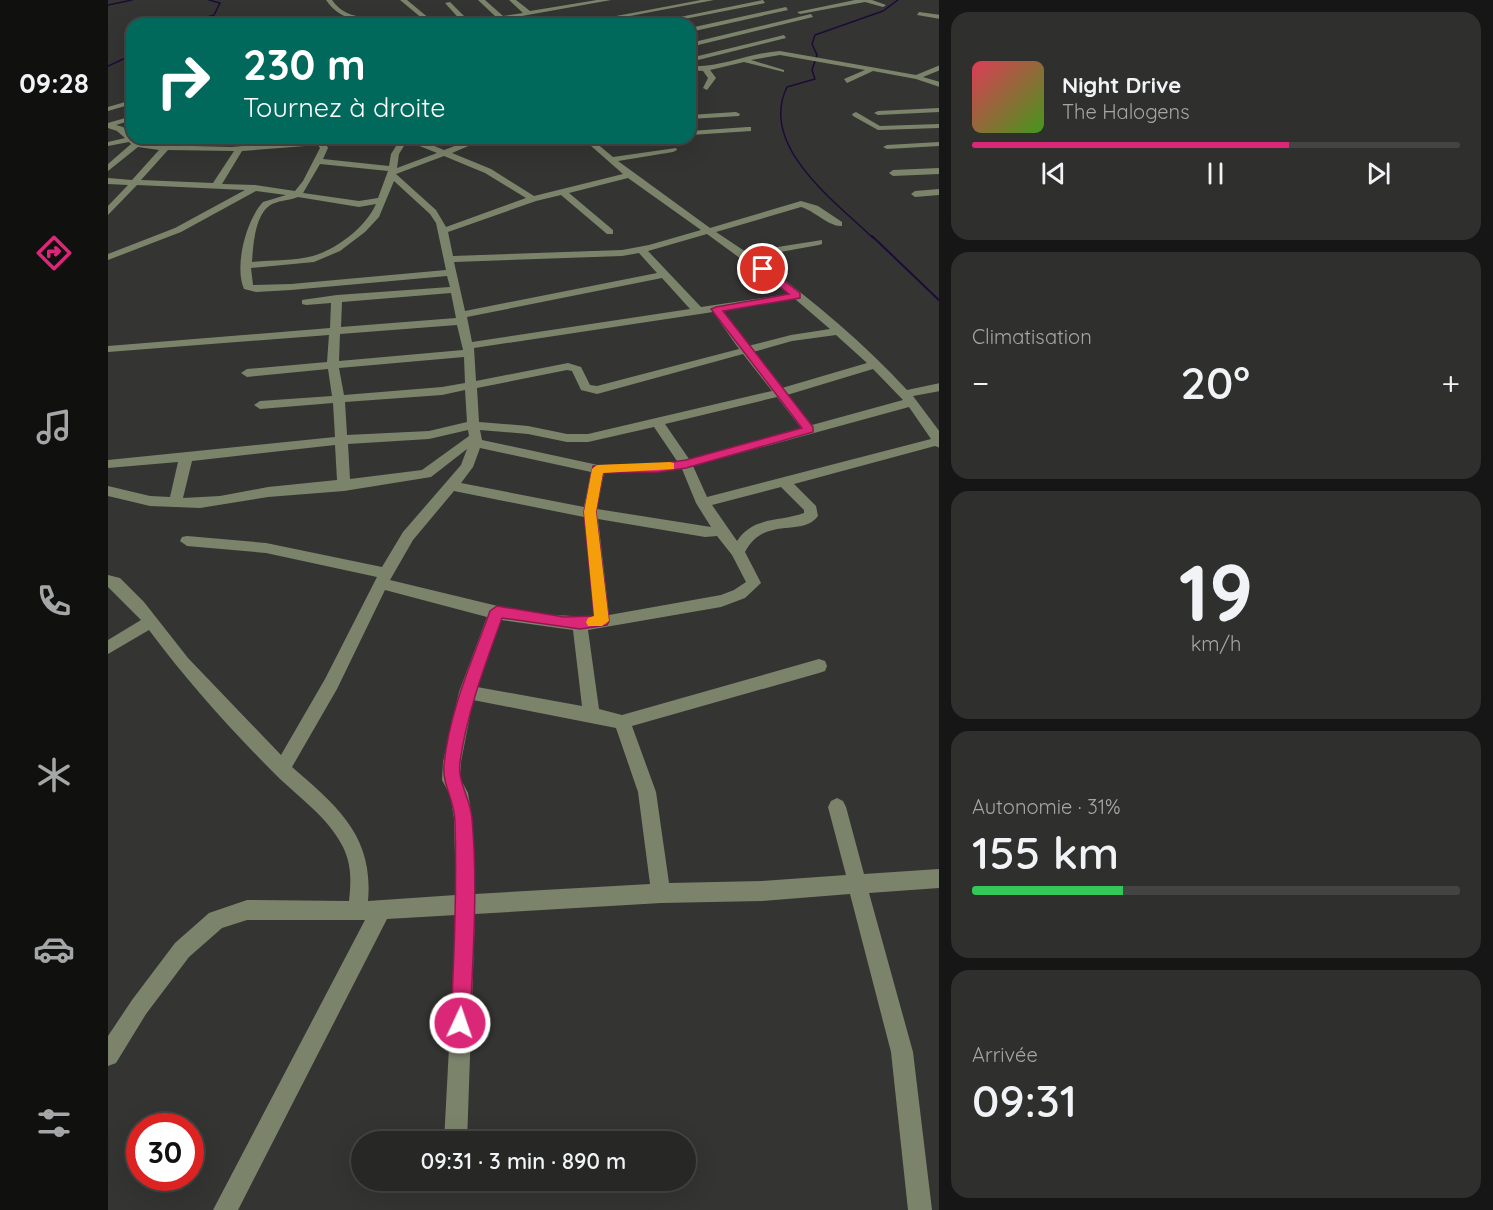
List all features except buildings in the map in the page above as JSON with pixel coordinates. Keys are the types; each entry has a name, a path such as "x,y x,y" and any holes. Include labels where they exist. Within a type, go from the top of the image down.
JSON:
{"street":[{"path":"329,0 337,11 363,18"},
{"path":"403,0 426,18"},
{"path":"481,0 501,18 608,0"},
{"path":"513,0 529,14"},
{"path":"613,18 711,0"},
{"path":"798,12 865,0 883,5"},
{"path":"678,18 760,1 811,16 696,44"},
{"path":"448,3 462,18"},
{"path":"696,29 786,9"},
{"path":"919,14 939,17"},
{"path":"696,59 784,37"},
{"path":"696,69 706,70 766,54 784,53 917,77 939,85"},
{"path":"744,60 783,71"},
{"path":"917,77 939,67"},
{"path":"706,70 712,78 707,88"},
{"path":"847,81 870,70"},
{"path":"108,110 126,104"},
{"path":"878,112 939,110"},
{"path":"696,117 736,114"},
{"path":"856,114 878,128 939,126"},
{"path":"108,125 126,120"},
{"path":"108,125 126,134"},
{"path":"696,133 748,129"},
{"path":"108,144 126,138"},
{"path":"108,168 126,143"},
{"path":"156,144 165,147 263,144"},
{"path":"322,144 324,148 318,161 296,195 272,201 262,208 253,227 247,265 248,287 256,290 452,265 602,255 642,250 801,204 815,208 838,224"},
{"path":"247,265 314,259 329,254 354,237 376,215 392,172 395,154 402,144"},
{"path":"423,144 488,171 533,199"},
{"path":"392,172 466,144"},
{"path":"593,144 611,160 797,296 876,364 909,398 938,438 703,503"},
{"path":"887,147 939,144"},
{"path":"216,186 234,146"},
{"path":"108,212 165,147"},
{"path":"611,160 673,150"},
{"path":"282,769 331,684 384,578 408,536 467,467 475,435 468,349 452,265 441,223 433,212 392,172 364,164 318,161"},
{"path":"893,173 939,171"},
{"path":"443,231 533,199 630,174"},
{"path":"108,181 255,188 359,204 381,200"},
{"path":"108,257 178,230 255,188"},
{"path":"562,191 610,232"},
{"path":"915,194 939,192"},
{"path":"743,256 819,242"},
{"path":"642,250 699,312"},
{"path":"108,349 461,318 665,274"},
{"path":"306,302 456,290"},
{"path":"247,373 333,366 468,349 797,296"},
{"path":"337,298 337,330 333,366 339,400 344,486"},
{"path":"716,309 746,351 809,430"},
{"path":"260,405 470,387 568,366 577,369 585,387 597,390 791,338 838,331"},
{"path":"108,491 150,501 220,501 268,492 344,486 426,474 475,435 528,430 567,438 588,438 780,393 876,364"},
{"path":"108,464 340,440 429,435 454,431 597,469 649,468 686,464 809,430 939,387"},
{"path":"187,541 266,548 384,578 497,611 533,619 580,624 690,606 746,592 754,583 738,552 703,503 686,464 657,422"},
{"path":"175,502 186,457"},
{"path":"597,469 590,512 602,621"},
{"path":"738,552 750,534 766,526 802,521 811,516 811,509 784,482"},
{"path":"452,486 544,505 705,532 721,531"},
{"path":"108,581 115,582 151,621 189,671 282,769 337,819 351,843 360,873 358,911"},
{"path":"456,1131 466,905 463,818 459,793 451,780 452,762 467,692 497,611"},
{"path":"108,648 151,621"},
{"path":"580,624 591,715"},
{"path":"467,692 622,722 819,666"},
{"path":"622,722 647,792 661,893"},
{"path":"837,807 902,1052 920,1210"},
{"path":"108,1055 139,1007 182,950 216,920 247,910 358,911 661,893 762,891 939,878"},
{"path":"225,1210 382,909"}],"waterway":[{"path":"108,5 132,0"},
{"path":"204,18 214,15 220,3 209,0"},
{"path":"873,238 805,171 792,151 783,130 781,109 787,87 815,79 812,70 817,55 812,44 815,35 883,11 898,0"},
{"path":"108,66 126,58"},
{"path":"872,236 939,300"}],"slow traffic":[{"path":"593,622 602,621 590,512 597,469 670,466"}],"route":[{"path":"460,1023 466,905 463,818 459,793 451,780 452,762 467,692 497,611 533,619 580,624 602,621 590,512 597,469 659,468 686,464 809,430 746,351 716,309 797,296 763,269"}]}
